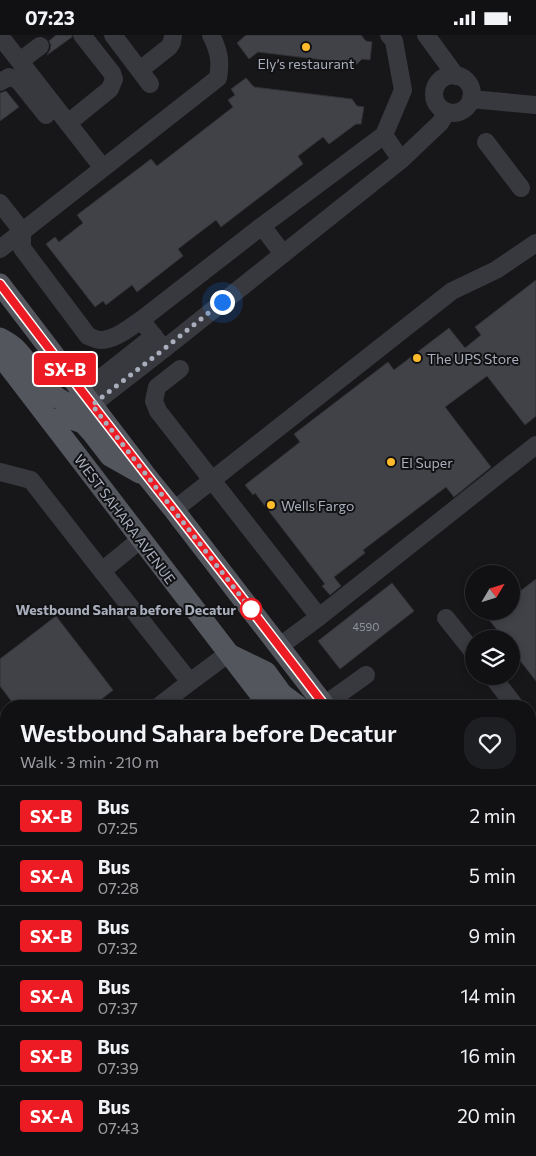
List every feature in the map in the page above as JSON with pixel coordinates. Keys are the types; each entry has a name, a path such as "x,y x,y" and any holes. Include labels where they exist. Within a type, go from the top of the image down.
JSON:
{"main road":[{"path":"0,284 148,478 280,646 319,700"},
{"path":"0,338 16,349 50,392 62,401 77,405 88,398"},
{"name":"WEST SAHARA AVENUE","path":"0,355 264,700"},
{"path":"50,420 64,418 83,423 110,457 148,478"},
{"path":"229,653 266,672 282,694 290,700"}],"street":[{"path":"112,35 145,77 172,42 173,35"},
{"path":"0,249 218,78 220,65 218,48 211,35"},
{"path":"426,35 456,76"},
{"path":"0,203 22,231 22,248 88,336 99,340 110,338 124,332 141,320 384,135 403,90 395,37"},
{"path":"3,38 103,168"},
{"path":"68,123 110,89 114,79 112,73 84,39"},
{"path":"20,61 47,40"},
{"path":"456,76 467,81 472,93 471,99 465,109 453,113 441,109 437,105 434,93 439,81 444,77 456,76"},
{"path":"0,81 9,77 18,80 46,115"},
{"path":"471,99 536,105"},
{"path":"88,398 159,343 283,253 401,160 440,123 447,112"},
{"path":"384,135 401,160"},
{"path":"486,142 522,188"},
{"path":"262,226 283,253"},
{"path":"174,510 452,291 496,271 536,243"},
{"path":"141,320 159,343"},
{"path":"180,369 157,387 154,401 158,411 319,617"},
{"path":"280,646 536,445"},
{"path":"0,472 31,480 190,682"},
{"path":"102,571 141,539"},
{"path":"446,618 465,642"},
{"path":"167,700 229,653"},
{"path":"331,700 366,675"},
{"path":"499,685 510,700"}],"building":[{"path":"56,35 72,35 72,37 47,55 51,45 49,41"},
{"name":"Ely’s restaurant","path":"246,35 361,35 366,41 372,42 370,60 362,59 357,64 258,52 249,59 237,43"},
{"path":"246,78 254,87 352,99 357,106 364,107 361,124 356,124 329,144 323,137 298,156 303,164 221,227 216,220 178,249 183,256 137,292 132,285 106,305 103,301 95,307 46,244 55,237 59,242 83,223 77,215 151,159 157,166 233,107 228,100 235,95 231,89"},
{"path":"6,91 19,107 0,121 0,93"},
{"path":"536,280 536,416 525,425 487,376 445,407 491,467 454,497 446,487 363,550 365,553 334,577 341,586 330,595 322,586 325,584 255,493 253,495 245,485 300,442 294,434 388,362 394,370 449,328 465,348 481,335 475,327"},
{"path":"536,579 536,681 520,661 520,630 497,630 489,620 520,620 520,591"},
{"path":"392,583 414,611 340,669 318,641"},
{"path":"56,616 113,690 100,700 10,700 0,686 0,659"}],"bus line":[{"name":"SX-B","path":"0,284 320,700"}],"place":[{"name":"Ely’s restaurant","path":"306,47"},
{"name":"The UPS Store","path":"417,358"},
{"name":"El Super","path":"391,462"},
{"name":"Wells Fargo","path":"271,505"},
{"name":"Westbound Sahara before Decatur","path":"251,609"}],"route":[{"path":"222,302 92,405 256,616 251,609"}]}
